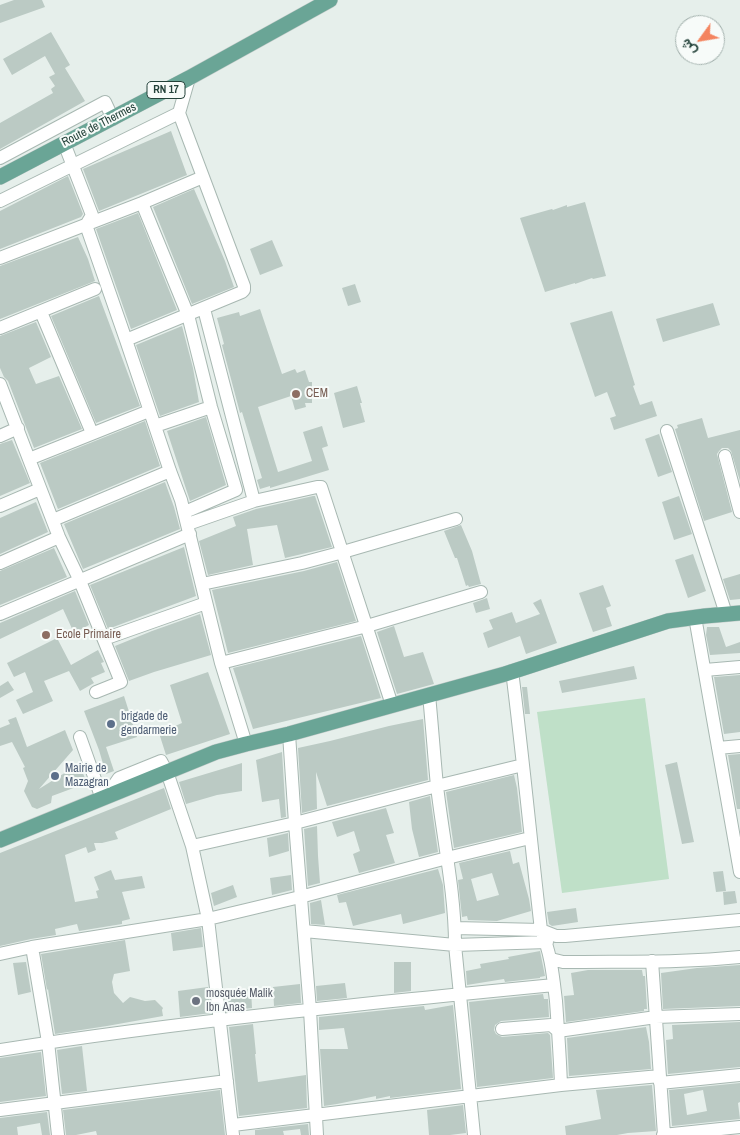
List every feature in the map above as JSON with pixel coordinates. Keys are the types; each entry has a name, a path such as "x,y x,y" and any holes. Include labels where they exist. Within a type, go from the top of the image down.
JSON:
{"main road":[{"name":"Route de Thermes","path":"0,177 190,78 330,0"},
{"path":"0,840 216,752 430,695 668,621 733,614"}],"street":[{"path":"126,340 204,309 244,290 179,113 190,78"},
{"path":"0,158 105,102 113,118"},
{"path":"0,201 179,113"},
{"path":"64,143 92,215 86,225"},
{"path":"0,258 204,177"},
{"path":"142,203 188,314 211,407 236,490 254,501"},
{"path":"86,225 181,500 221,663 246,744"},
{"path":"0,328 96,290"},
{"path":"204,309 254,501"},
{"path":"41,312 92,433"},
{"path":"2,393 18,428 59,537 80,580 121,682 96,692"},
{"path":"155,426 211,407"},
{"path":"29,459 149,410"},
{"path":"0,436 18,428"},
{"path":"667,431 733,614"},
{"path":"724,456 740,512"},
{"path":"53,520 170,470"},
{"path":"187,523 254,501 317,487 320,488 343,552 392,705"},
{"path":"0,506 40,489"},
{"path":"0,614 80,580 187,523 236,490"},
{"path":"202,584 302,563 456,520"},
{"path":"0,563 59,537"},
{"path":"221,663 367,626 481,592"},
{"path":"104,639 206,603"},
{"path":"695,617 718,748 735,821 740,872"},
{"path":"704,670 740,666"},
{"path":"512,671 541,930 551,959 561,1085"},
{"path":"430,695 438,786 455,928 455,945 474,1135"},
{"path":"289,734 310,1010 317,1135"},
{"path":"80,738 104,798"},
{"path":"718,748 740,746"},
{"path":"192,846 295,823 524,765"},
{"path":"168,772 192,846 208,919 233,1130 316,1115 561,1085 740,1076"},
{"path":"0,954 32,947 208,919 530,838"},
{"path":"455,928 541,930 556,936 565,936 740,920"},
{"path":"304,932 455,945 546,942"},
{"path":"32,947 48,1042 58,1135"},
{"path":"551,959 563,962 668,962 740,957"},
{"path":"652,961 664,1135 740,1127"},
{"path":"0,1050 220,1020 554,986"},
{"path":"502,1029 551,1026 558,1031 656,1017 740,1014"},
{"path":"0,1110 227,1081"}],"green space":[{"path":"645,698 669,879 562,893 537,712"}],"building":[{"path":"14,0 42,0 45,7 0,23 0,5"},
{"path":"51,32 70,65 65,68 85,101 0,149 0,123 53,93 51,89 55,86 49,77 55,74 45,56 12,75 3,59"},
{"path":"171,131 187,175 99,211 83,169"},
{"path":"68,176 83,214 81,217 0,249 0,211"},
{"path":"194,189 234,287 192,304 153,207"},
{"path":"585,202 606,276 592,278 545,292 520,218"},
{"path":"138,213 177,310 131,329 96,229"},
{"path":"78,237 95,281 0,319 0,266"},
{"path":"272,240 283,266 260,275 250,249"},
{"path":"355,284 361,302 348,306 342,288"},
{"path":"99,296 140,406 96,423 51,316"},
{"path":"713,303 720,325 663,342 656,319"},
{"path":"260,309 282,374 295,369 297,373 305,370 309,382 312,382 312,403 305,403 306,407 295,410 291,396 258,407 278,472 312,461 303,432 322,426 328,446 322,448 329,470 270,488 270,486 260,489 257,480 262,478 242,412 240,413 217,318 239,312 240,316"},
{"path":"612,311 640,405 652,401 657,416 614,430 610,418 616,416 607,392 595,397 570,323"},
{"path":"36,322 51,357 29,368 32,375 36,384 59,376 82,429 34,448 8,381 0,368 0,336"},
{"path":"182,326 193,368 199,402 160,416 136,345"},
{"path":"357,386 365,422 343,428 334,393"},
{"path":"206,417 226,485 190,501 167,431"},
{"path":"702,418 708,438 740,430 740,481 731,451 728,448 722,448 717,454 732,512 704,521 675,429 678,428 677,425"},
{"path":"145,421 160,466 58,509 40,463"},
{"path":"659,434 672,472 658,477 645,439"},
{"path":"12,440 30,483 0,496 0,444"},
{"path":"165,482 180,529 83,569 64,524"},
{"path":"315,496 332,547 285,558 277,525 247,529 253,565 208,575 199,541 236,526 233,517 256,509"},
{"path":"679,496 692,534 674,540 662,502"},
{"path":"36,502 48,532 0,554 0,518"},
{"path":"461,525 472,551 481,584 469,587 468,585 466,586 457,558 455,558 444,531"},
{"path":"184,547 196,596 108,629 90,585"},
{"path":"54,548 67,577 0,605 0,571"},
{"path":"693,554 706,591 688,598 675,560"},
{"path":"337,562 356,621 228,653 212,590 304,571"},
{"path":"740,574 740,599 730,600 723,579"},
{"path":"603,585 611,606 606,608 612,626 593,632 579,593"},
{"path":"75,591 89,625 74,633 63,609 0,639 0,623"},
{"path":"487,598 490,609 476,613 473,603"},
{"path":"541,599 557,643 526,654 520,636 488,648 483,633 493,629 489,620 512,612 516,623 540,614 533,603"},
{"path":"200,614 211,655 129,681 115,646"},
{"path":"394,626 404,657 423,652 434,684 397,694 377,632"},
{"path":"707,627 719,627 726,647 740,642 740,653 710,655 706,635"},
{"path":"361,636 381,698 253,729 233,668"},
{"path":"57,638 71,665 98,650 104,662 101,663 105,672 91,678 94,683 80,691 69,671 44,681 53,701 23,714 16,700 33,692 25,672 14,677 7,663"},
{"path":"634,666 637,679 562,693 559,681"},
{"path":"208,672 230,734 166,755 159,733 182,723 170,685"},
{"path":"740,675 740,732 724,734 714,677"},
{"path":"8,681 14,690 0,698 0,686"},
{"path":"522,687 527,687 530,714 525,714"},
{"name":"brigade de gendarmerie","path":"124,696 137,737 106,747 114,771 106,774 84,711"},
{"name":"Mairie de Mazagran","path":"16,717 27,747 65,730 73,750 39,789 79,764 87,783 52,796 51,803 37,809 32,807 24,791 28,781 23,768 25,767 12,742 0,746 0,728 10,724 8,720"},
{"path":"423,719 428,780 327,806 316,772 317,809 302,813 298,748"},
{"path":"282,752 286,817 281,818 279,799 262,802 256,760"},
{"path":"740,754 740,809 737,809 728,755"},
{"path":"677,762 694,842 682,844 665,765"},
{"path":"242,763 242,791 217,795 186,804 179,782"},
{"path":"514,775 522,832 454,848 446,792"},
{"path":"164,788 171,809 115,832 118,839 94,843 96,850 88,853 86,847 65,855 75,902 98,898 96,891 99,890 94,877 111,870 115,880 142,876 145,888 122,892 130,919 122,921 122,924 79,931 77,924 55,929 56,935 0,946 0,853"},
{"path":"430,796 438,852 419,857 412,829 409,802"},
{"path":"386,808 394,833 386,835 395,863 359,873 353,854 360,851 354,831 337,837 332,822"},
{"path":"317,826 320,883 308,886 304,829"},
{"path":"288,833 289,851 269,857 267,838"},
{"path":"510,851 513,864 519,862 531,911 497,921 468,920 467,916 462,917 458,880 463,879 459,863","holes":["492,873 499,895 477,901 471,879"]},
{"path":"438,869 443,885 445,913 403,924 401,914 353,926 346,902 339,903 337,895"},
{"path":"723,871 726,891 716,892 713,872"},
{"path":"291,875 292,890 272,895 270,878"},
{"path":"233,885 237,897 214,906 211,893"},
{"path":"735,891 737,903 724,905 723,892"},
{"path":"321,900 325,925 311,924 310,903"},
{"path":"576,908 578,922 552,926 549,924 547,912"},
{"path":"201,928 203,947 173,951 171,933"},
{"path":"125,940 130,971 114,974 112,982 114,993 123,1003 130,997 145,1001 155,1000 163,1008 163,1016 55,1034 41,954"},
{"path":"540,951 545,976 505,982 504,979 467,985 466,971 481,968 480,964"},
{"path":"26,962 31,992 18,995 13,963"},
{"path":"394,962 411,962 411,991 394,993"},
{"path":"740,965 740,1006 663,1009 661,973"},
{"path":"588,970 642,970 643,976 645,976 647,1009 566,1022 564,996 574,995 571,973"},
{"path":"345,983 347,998 317,1001 316,986"},
{"path":"300,984 301,1003 274,1006 273,987"},
{"name":"mosquée Malik Ibn Anas","path":"208,987 211,1013 180,1017 178,991"},
{"path":"251,989 252,1008 228,1011 225,992"},
{"path":"543,994 544,999 548,999 549,1017 501,1021 495,1025 494,1030 496,1034 502,1037 548,1033 550,1035 553,1078 477,1087 469,1002"},
{"path":"453,1005 461,1089 390,1098 390,1096 376,1099 376,1096 324,1106 320,1049 348,1049 344,1028 319,1030 319,1017 424,1006 425,1010"},
{"path":"740,1022 740,1067 668,1074 666,1040 673,1039 672,1025"},
{"path":"253,1024 258,1082 306,1075 307,1108 239,1116 229,1027"},
{"path":"646,1027 651,1069 569,1076 567,1038"},
{"path":"82,1046 87,1091 62,1094 57,1050"},
{"path":"41,1052 46,1096 0,1102 0,1058"},
{"path":"740,1083 740,1102 738,1103 740,1119 672,1126 669,1090","holes":["703,1090 707,1111 687,1115 684,1094"]},
{"path":"652,1085 656,1131 617,1135 566,1135 565,1126 601,1119 596,1090"},
{"path":"220,1090 225,1135 97,1135 96,1131 66,1135 63,1110"},
{"path":"463,1105 466,1133 429,1135 427,1110"},
{"path":"47,1112 50,1135 42,1135 40,1123 17,1127 18,1135 0,1135 0,1118"},
{"path":"308,1124 309,1135 301,1135 300,1129 283,1131 284,1135 255,1135 255,1130"}],"place":[{"name":"CEM","path":"296,394"},
{"name":"Ecole Primaire","path":"46,635"},
{"name":"brigade de gendarmerie","path":"111,724"},
{"name":"Mairie de Mazagran","path":"55,776"},
{"name":"mosquée Malik Ibn Anas","path":"196,1001"}]}
